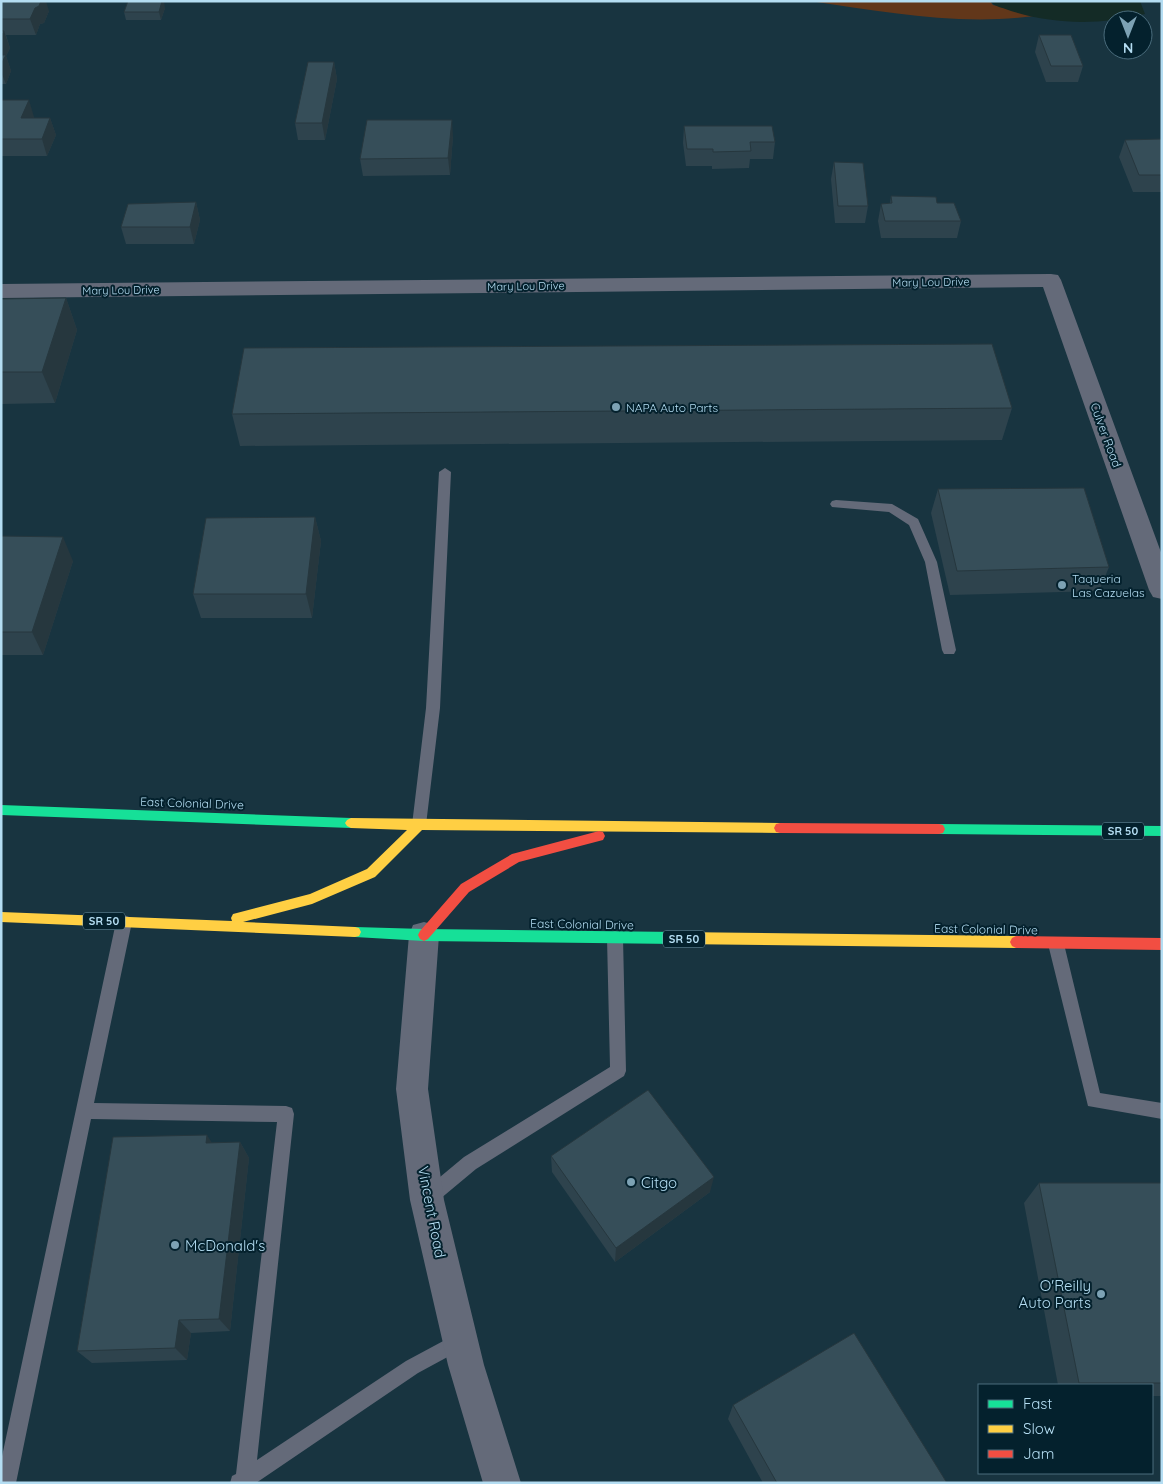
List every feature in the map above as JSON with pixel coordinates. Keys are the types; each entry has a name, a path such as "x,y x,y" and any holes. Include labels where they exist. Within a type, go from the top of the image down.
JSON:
{"highway":[{"name":"East Colonial Drive","path":"1,810 419,825 1162,832"},
{"path":"206,926 312,899 372,873 419,825"},
{"path":"424,935 465,888 516,858 635,827"},
{"name":"East Colonial Drive","path":"1,917 424,935 1162,944"}],"street":[{"name":"Mary Lou Drive","path":"1,291 1051,280"},
{"name":"Culver Road","path":"1051,280 1162,590"},
{"name":"Vincent Road","path":"424,935 412,1089 426,1200 460,1341 502,1483"}],"lane":[{"path":"419,825 434,708 445,472"},
{"path":"836,504 892,508 914,522 931,562 949,650"},
{"path":"6,1483 124,922"},
{"path":"426,1200 470,1163 618,1071 615,938"},
{"path":"1056,944 1094,1100 1162,1110"},
{"path":"83,1111 286,1114 242,1481"},
{"path":"242,1481 412,1367 460,1341"}],"shaded area":[{"path":"810,1 990,1 993,5 1035,16 1006,19 950,19"},
{"path":"990,1 1140,1 1143,10 1103,10 1103,21 1078,22 1028,16"}],"building":[{"path":"1,1 41,1 30,19 1,19"},
{"path":"128,1 162,1 159,12 124,12"},
{"path":"1039,35 1071,35 1083,66 1051,66"},
{"path":"1,55 6,55 1,64"},
{"path":"308,62 334,62 322,123 295,123"},
{"path":"1,100 29,100 21,118 50,118 42,139 1,139"},
{"path":"367,120 452,120 448,158 360,159"},
{"path":"684,126 772,126 775,142 750,142 751,151 713,152 713,149 687,149"},
{"path":"1162,139 1162,175 1139,175 1125,140"},
{"path":"834,162 863,163 868,206 838,206"},
{"path":"891,196 936,197 937,203 954,203 961,221 885,221 881,204 892,203"},
{"path":"196,202 190,227 121,227 128,204"},
{"path":"66,298 42,372 1,372 1,299"},
{"path":"992,344 1012,408 232,414 244,348"},
{"path":"1084,488 1109,567 957,571 938,489"},
{"path":"315,517 306,594 193,594 206,518"},
{"path":"1,536 63,537 32,632 1,632"},
{"name":"Citgo","path":"648,1090 714,1177 616,1248 551,1156"},
{"name":"McDonald's","path":"207,1135 206,1143 240,1142 219,1319 179,1320 175,1348 77,1351 113,1137"},
{"name":"O'Reilly Auto Parts","path":"1039,1183 1162,1183 1162,1383 1079,1383"},
{"path":"854,1333 947,1483 777,1483 733,1405"}],"traffic: fast":[{"path":"1,810 351,823"},
{"path":"939,829 1162,831"},
{"path":"355,932 424,935 677,938"}],"traffic: slow":[{"path":"351,823 780,828"},
{"path":"237,918 312,899 371,873 419,825"},
{"path":"1,917 355,932"},
{"path":"677,938 1016,942"}],"traffic: jam":[{"path":"780,828 939,829"},
{"path":"424,935 465,888 516,858 599,836"},
{"path":"1016,942 1162,944"}],"place":[{"name":"NAPA Auto Parts","path":"616,407"},
{"name":"Taqueria Las Cazuelas","path":"1062,585"},
{"name":"Citgo","path":"631,1182"},
{"name":"McDonald's","path":"175,1245"},
{"name":"O'Reilly Auto Parts","path":"1101,1294"}]}
